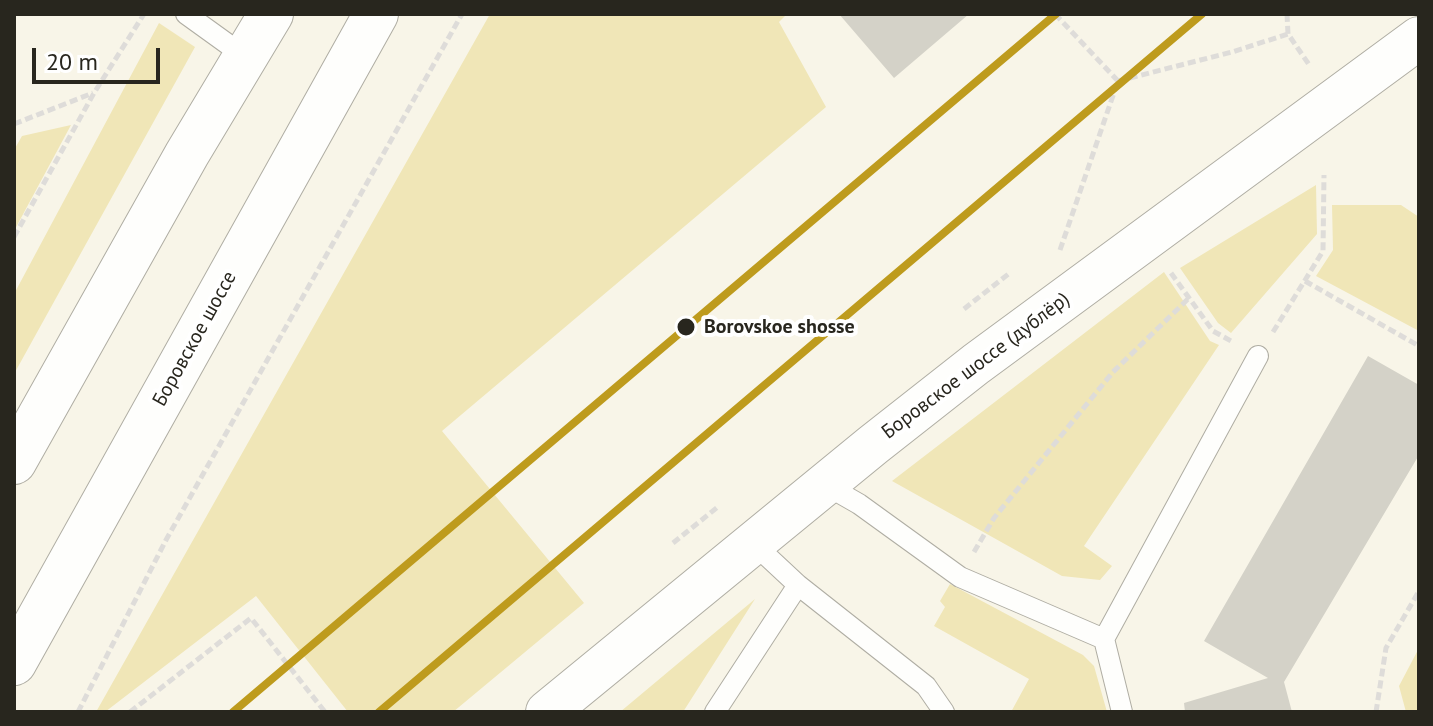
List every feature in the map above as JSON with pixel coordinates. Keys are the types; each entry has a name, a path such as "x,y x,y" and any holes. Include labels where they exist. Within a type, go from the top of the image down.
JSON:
{"main road":[{"path":"14,462 187,154 271,14"},
{"name":"Боровское шоссе","path":"14,663 376,14"}],"street":[{"name":"Боровское шоссе (дублёр)","path":"547,712 824,484 976,364 1419,38"}],"lane":[{"path":"186,14 247,58"},
{"path":"1122,712 1104,639 1258,356"},
{"path":"824,484 859,504 960,577 1104,639"},
{"path":"753,543 798,585 926,686 944,712"},
{"path":"715,712 798,585"}],"path":[{"path":"14,237 94,93 144,14"},
{"path":"78,712 166,540 462,14"},
{"path":"1055,14 1118,81"},
{"path":"1287,14 1288,34 1312,69"},
{"path":"1118,81 1232,52 1288,34"},
{"path":"1060,246 1118,81"},
{"path":"14,124 94,93"},
{"path":"1258,356 1323,251 1324,175"},
{"path":"1147,238 1213,331"},
{"path":"964,309 1011,272"},
{"path":"1305,281 1419,346"},
{"path":"994,518 1113,372 1189,298"},
{"path":"673,543 719,506"},
{"path":"1376,712 1386,648 1419,591"},
{"path":"130,712 251,618 325,712"}],"shaded area":[{"path":"490,14 787,14 779,22 826,107 442,431 584,603 453,712 348,712 256,596 105,712 96,712"},
{"path":"159,23 195,47 14,374 14,294"},
{"path":"71,125 14,231 14,150 22,136"},
{"path":"1316,185 1317,234 1231,333 1218,323 1180,268"},
{"path":"1332,205 1401,205 1419,217 1419,331 1316,276 1333,250"},
{"path":"1164,272 1210,341 1219,345 1084,546 1112,566 1100,580 1062,576 892,481"},
{"path":"950,584 1083,655 1094,666 1107,712 1011,712 1029,679 934,626 945,607 940,601"},
{"path":"755,599 683,712 620,712"},
{"path":"1419,648 1419,712 1406,712 1399,686"}],"building":[{"path":"839,14 969,14 894,78"},
{"path":"1368,356 1419,385 1419,455 1284,682 1292,712 1185,712 1184,703 1268,678 1204,641"}],"transit line":[{"path":"233,712 1056,14"},
{"path":"379,712 1202,14"}],"place":[{"name":"Borovskoe shosse","path":"686,327"}]}
